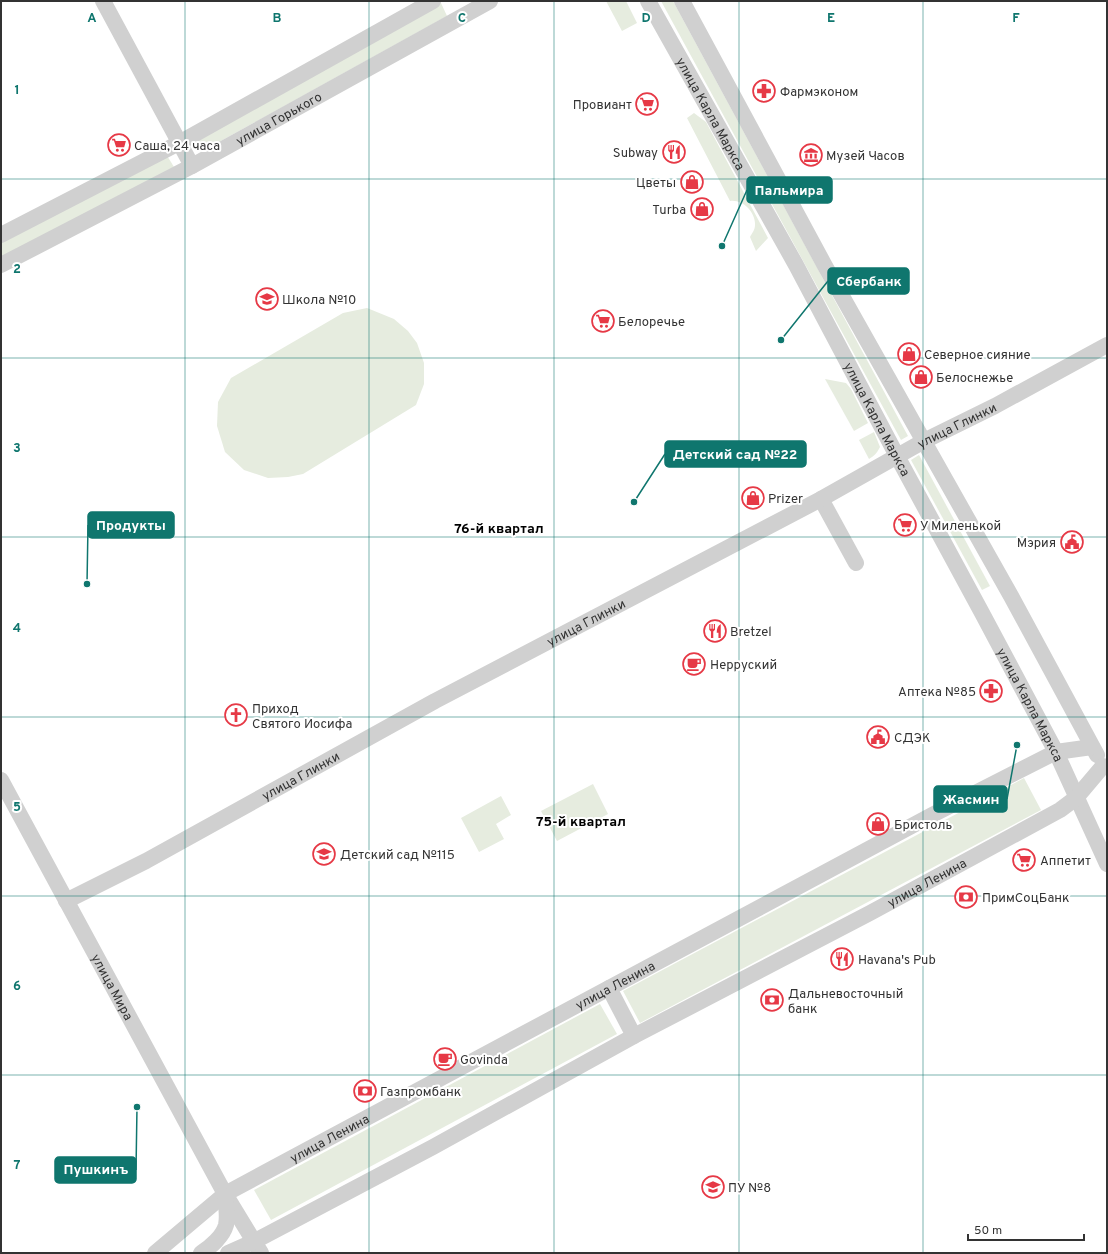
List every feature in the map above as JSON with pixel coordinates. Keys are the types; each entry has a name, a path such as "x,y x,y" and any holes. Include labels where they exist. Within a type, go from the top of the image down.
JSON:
{"street":[{"path":"103,1 192,166"},
{"name":"улица Горького","path":"1,235 179,143 433,1"},
{"name":"улица Горького","path":"1,265 192,166 468,6 490,1"},
{"name":"улица Карла Маркса","path":"648,1 796,265 1056,752 1076,798 1104,839 1107,864"},
{"name":"улица Карла Маркса","path":"682,1 822,260 1011,596 1105,769"},
{"name":"улица Глинки","path":"66,901 146,861 442,697 821,499 924,441 995,406 1107,345"},
{"path":"821,499 856,563"},
{"name":"улица Ленина","path":"155,1253 225,1194 934,814 1056,752 1092,747"},
{"name":"улица Ленина","path":"228,1253 258,1247 433,1147 634,1036 877,910 1060,810 1076,798 1105,769"},
{"name":"улица Мира","path":"1,780 225,1194 258,1247"},
{"path":"609,988 634,1036"},
{"name":"улица Мира","path":"201,1253 208,1249 219,1237 226,1224 225,1194"}],"shaded area":[{"path":"606,1 626,1 637,23 622,31"},
{"path":"661,1 673,1 908,436 901,440"},
{"path":"441,3 447,16 201,152 194,139"},
{"path":"694,113 706,122 768,238 756,251 750,237 755,227 755,220 748,208 740,202 730,201 687,118"},
{"path":"166,154 174,167 1,258 1,240"},
{"path":"367,308 394,319 408,331 417,343 424,363 424,384 416,405 303,474 288,477 268,478 244,470 225,452 217,426 218,402 231,378 343,313"},
{"path":"825,379 846,383 851,389 868,423 854,431"},
{"path":"874,432 880,447 878,451 869,459 859,440"},
{"path":"919,455 990,586 982,590 911,460"},
{"path":"1024,778 1041,810 640,1023 623,991"},
{"path":"593,784 608,814 557,841 541,811"},
{"path":"501,796 511,815 496,824 504,839 479,852 461,818"},
{"path":"600,1004 617,1034 271,1220 254,1190"}],"place":[{"name":"Фармэконом","path":"764,91"},
{"name":"Провиант","path":"647,104"},
{"name":"Саша, 24 часа","path":"119,145"},
{"name":"Subway","path":"674,152"},
{"name":"Музей Часов","path":"811,155"},
{"name":"Цветы","path":"692,182"},
{"name":"Turba","path":"702,209"},
{"name":"Пальмира","path":"722,246"},
{"name":"Школа №10","path":"267,299"},
{"name":"Белоречье","path":"603,321"},
{"name":"Сбербанк","path":"781,340"},
{"name":"Северное сияние","path":"909,354"},
{"name":"Белоснежье","path":"921,377"},
{"name":"Prizer","path":"753,498"},
{"name":"Детский сад №22","path":"634,502"},
{"name":"У Миленькой","path":"905,525"},
{"name":"Мэрия","path":"1072,542"},
{"name":"Продукты","path":"87,584"},
{"name":"Bretzel","path":"715,631"},
{"name":"Нерруский","path":"694,664"},
{"name":"Аптека №85","path":"991,691"},
{"name":"Приход Святого Иосифа","path":"236,715"},
{"name":"СДЭК","path":"878,737"},
{"name":"Жасмин","path":"1017,745"},
{"name":"Бристоль","path":"878,824"},
{"name":"Детский сад №115","path":"324,854"},
{"name":"Аппетит","path":"1024,860"},
{"name":"ПримСоцБанк","path":"966,897"},
{"name":"Havana's Pub","path":"842,959"},
{"name":"Дальневосточный банк","path":"772,1000"},
{"name":"Govinda","path":"445,1059"},
{"name":"Газпромбанк","path":"365,1091"},
{"name":"Пушкинъ","path":"137,1107"},
{"name":"ПУ №8","path":"713,1187"}],"district":[{"name":"76-й квартал","path":"499,528"},
{"name":"75-й квартал","path":"581,821"}]}
